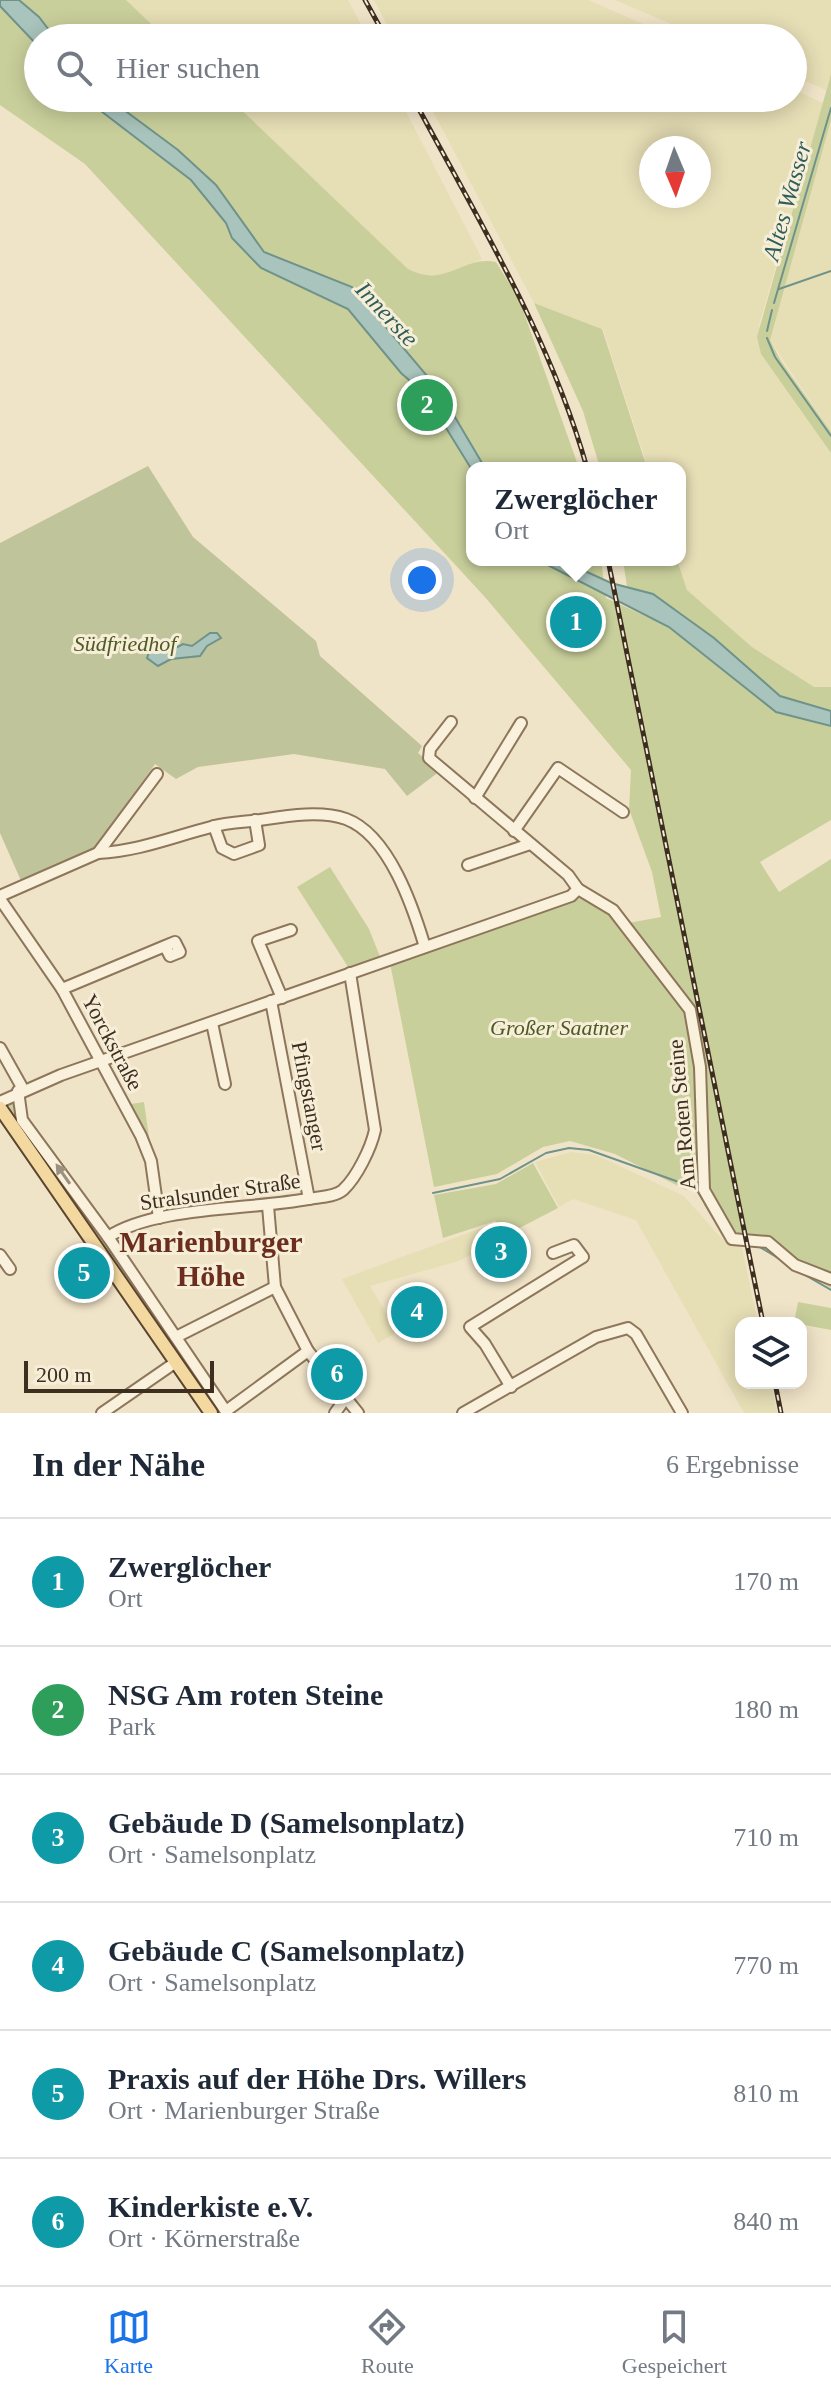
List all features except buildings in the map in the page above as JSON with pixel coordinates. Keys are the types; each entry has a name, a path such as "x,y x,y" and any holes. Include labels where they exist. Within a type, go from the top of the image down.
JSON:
{"main road":[{"path":"0,1108 211,1413"}],"street":[{"name":"Am Roten Steine","path":"451,722 430,749 429,758 576,883 578,889 613,910 690,1010 702,1081 704,1190 732,1239 768,1242 795,1265 831,1279"},
{"path":"475,798 521,723"},
{"path":"514,831 558,768 623,812"},
{"path":"98,853 157,774"},
{"path":"0,897 98,853 131,851 214,826 322,815 337,817 360,827 388,860 403,886 425,947"},
{"path":"214,826 222,848 226,853 234,854 259,845 255,820"},
{"path":"468,865 530,844"},
{"path":"0,1102 20,1090 571,896 578,889"},
{"name":"Yorckstraße","path":"0,897 62,989 151,1161 159,1218"},
{"name":"Pfingstanger","path":"291,930 258,941 276,1000 309,1199"},
{"path":"62,989 165,946"},
{"name":"Stralsunder Straße","path":"108,1237 128,1224 268,1206 340,1192 371,1145 375,1130 350,973"},
{"path":"212,1023 225,1084"},
{"path":"0,1048 20,1090 22,1120 108,1237 226,1412 308,1351"},
{"path":"268,1206 275,1287 308,1351 358,1413"},
{"path":"511,1387 485,1344 470,1327 583,1257 574,1245 568,1244 553,1253"},
{"path":"0,1255 10,1269"},
{"path":"176,1337 275,1287"},
{"path":"140,1308 144,1290"},
{"path":"463,1413 479,1409 596,1337 628,1328 636,1334 682,1413"},
{"path":"106,1410 176,1362"},
{"path":"335,1413 345,1399"}],"shaded area":[{"path":"126,0 348,0 361,24 151,24"},
{"path":"374,0 588,0 643,24 387,24"},
{"path":"615,0 831,0 831,74 826,90 807,82 807,24 671,24"},
{"path":"807,96 823,103 759,325 761,354 831,453 831,687 814,687 752,647 687,590 679,566 686,566 686,462 646,462 603,329 534,303 433,112 807,112"},
{"path":"244,112 406,112 482,259 442,276 419,275 408,269"},
{"path":"831,120 831,432 770,340 771,327"},
{"path":"571,1152 596,1155 684,1196 721,1238 742,1248 757,1317 735,1317 735,1389 772,1389 777,1413 744,1413 636,1220 573,1199 559,1207 535,1162"},
{"path":"495,1223 503,1237 459,1261 370,1286 397,1332 378,1343 342,1279"}],"green space":[{"name":"Großer Saatner","path":"0,0 126,0 151,24 24,24 24,112 244,112 408,269 433,275 474,263 496,262 519,299 577,462 466,462 466,566 602,566 606,598 669,627 776,712 831,726 831,820 760,862 779,892 831,859 831,1288 764,1249 735,1242 719,1230 704,1205 702,1181 686,1190 615,1154 570,1141 543,1147 497,1174 434,1187 390,963 589,895 623,924 661,917 652,872 629,809 631,770 484,596 85,164 0,105"},
{"path":"831,74 831,120 770,340 781,361 831,432 831,453 761,354 757,337"},
{"path":"534,303 602,329 645,462 598,462 583,411"},
{"name":"Südfriedhof","path":"148,466 193,537 316,641 320,656 422,746 418,753 440,771 407,796 385,769 294,754 198,767 176,779 155,764 95,848 22,883 0,833 0,543"},
{"path":"624,566 679,566 687,590 752,647 814,687 831,687 831,711 778,694 689,619 650,595 627,587"},
{"path":"330,867 369,929 381,959 350,970 297,887"},
{"path":"15,1096 18,1110 115,1255 113,1257 11,1110 8,1102"},
{"path":"144,1102 150,1144 131,1104"},
{"path":"533,1163 558,1208 504,1236 495,1221 443,1238 434,1195 496,1184"},
{"path":"798,1302 831,1308 831,1330 807,1325 807,1317 795,1317"}],"water":[{"path":"0,0 19,0 44,24 24,24 24,31 0,6"},
{"path":"102,112 127,112 178,150 216,185 264,252 352,287 439,390 481,462 467,462 425,394 401,373 348,309 261,268 232,238 226,223 191,180"},
{"path":"550,566 574,566 611,583 653,594 714,638 780,696 831,711 831,726 776,712 669,627"},
{"path":"210,633 217,633 221,638 207,646 200,656 171,659 158,666 147,658 151,646 170,651 183,644 192,646"}],"waterway":[{"name":"Altes Wasser","path":"774,303 831,108"},
{"path":"779,289 831,271"},
{"name":"Altes Wasser","path":"767,331 772,310"},
{"name":"Altes Wasser","path":"767,338 775,357 831,436"},
{"path":"433,1193 500,1179 546,1153 569,1148 589,1150 690,1186 698,1192 719,1226"},
{"path":"758,1246 783,1261"},
{"path":"798,1271 831,1290"}],"railway":[{"path":"365,0 378,24"},
{"path":"421,112 533,325 572,419 585,462"},
{"path":"609,566 762,1317"},
{"path":"776,1389 781,1413"}],"place":[{"name":"NSG Am roten Steine","path":"427,405"},
{"name":"Zwerglöcher","path":"576,622"},
{"name":"Gebäude D (Samelsonplatz)","path":"501,1252"},
{"name":"Praxis auf der Höhe Drs. Willers","path":"84,1273"},
{"name":"Gebäude C (Samelsonplatz)","path":"417,1312"},
{"name":"Kinderkiste e.V.","path":"337,1374"}],"district":[{"name":"Marienburger Höhe","path":"211,1259"}],"water label":[{"name":"Innerste","path":"387,314"}]}
